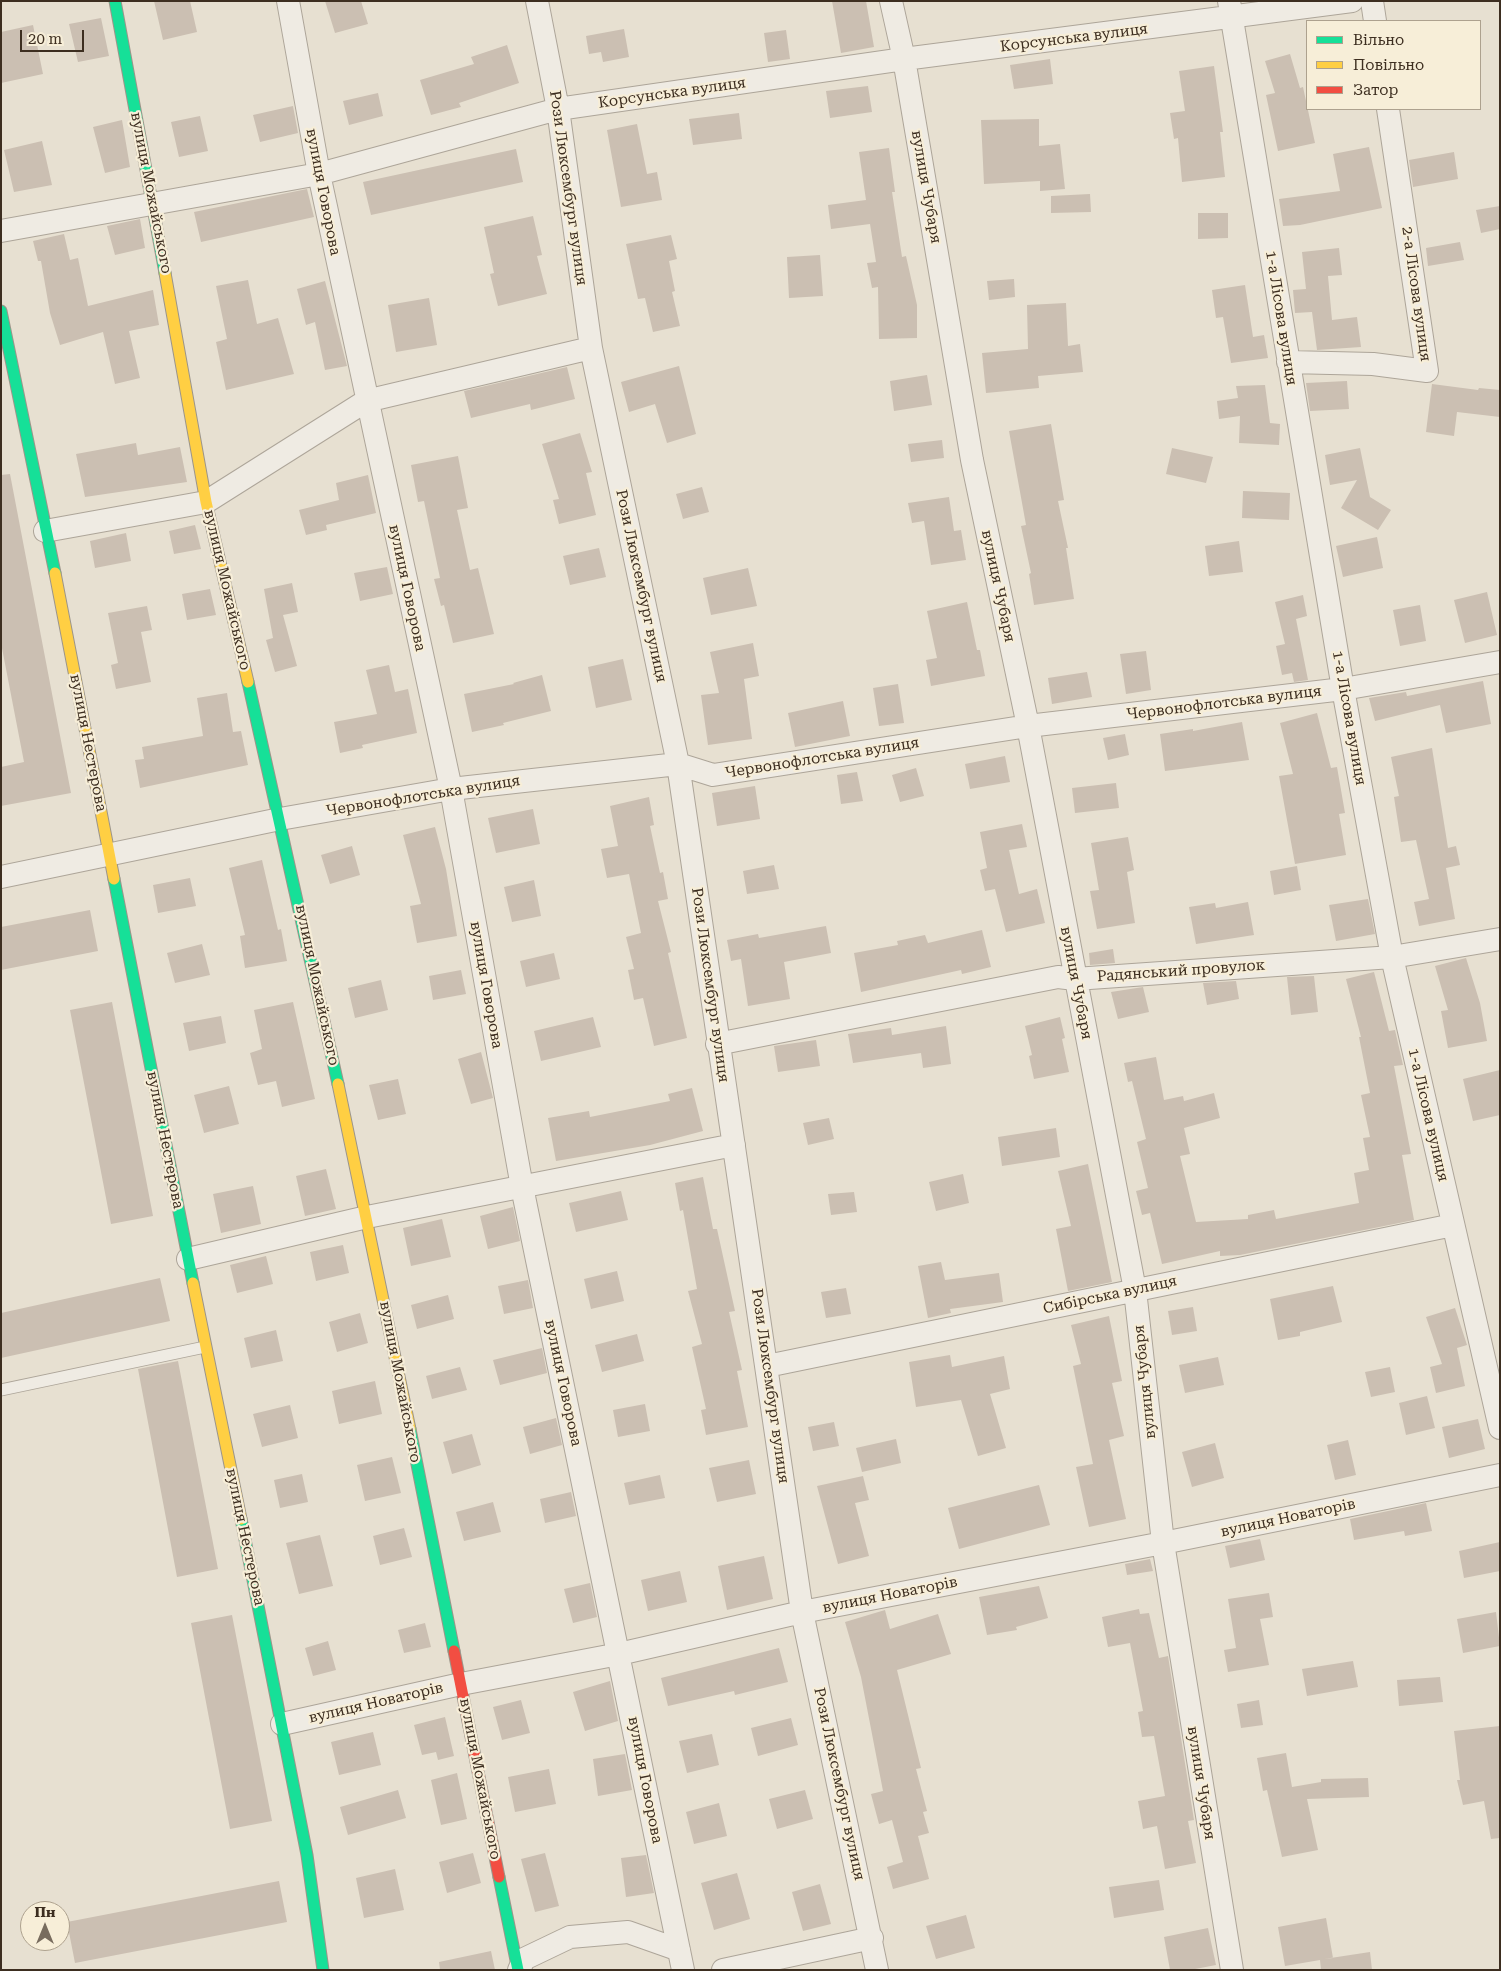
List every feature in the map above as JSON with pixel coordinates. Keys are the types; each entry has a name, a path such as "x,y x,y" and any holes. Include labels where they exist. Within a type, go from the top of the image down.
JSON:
{"street":[{"name":"вулиця Можайського","path":"115,1 154,204 206,502 280,819 367,1217 518,1970"},
{"name":"вулиця Говорова","path":"288,1 319,174 366,401 451,789 522,1187 681,1960"},
{"name":"Рози Люксембург вулиця","path":"537,1 558,109 591,348 678,764 802,1612 872,1938 877,1970"},
{"name":"вулиця Чубаря","path":"891,1 904,59 972,460 1028,726 1135,1290 1163,1544 1232,1970"},
{"name":"Корсунська вулиця","path":"1,231 319,174 558,109 1231,10 1352,1"},
{"path":"1372,1 1375,20"},
{"name":"1-а Лісова вулиця","path":"1231,10 1343,689 1392,956 1500,1428"},
{"name":"2-а Лісова вулиця","path":"1288,362 1373,364 1427,371 1388,110"},
{"name":"вулиця Нестерова","path":"1,311 110,855 205,1347 257,1593 307,1855 323,1970"},
{"path":"45,531 206,502 366,401 591,348"},
{"name":"Червонофлотська вулиця","path":"1,877 280,819 451,789 678,764 713,775 1028,726 1343,689 1500,662"},
{"name":"Радянський провулок","path":"718,1044 1058,977 1075,979 1392,956 1500,939"},
{"path":"188,1259 367,1217 734,1145"},
{"name":"Сибірська вулиця","path":"767,1366 1453,1225"},
{"name":"вулиця Новаторів","path":"282,1724 461,1684 619,1654 802,1612 1163,1544 1500,1475"},
{"path":"518,1970 524,1959 570,1938 628,1932 681,1960"},
{"path":"723,1970 872,1938"}],"lane":[{"path":"1,1390 205,1347"}],"building":[{"path":"154,1 190,1 197,32 163,40"},
{"path":"325,1 361,1 368,24 335,33"},
{"path":"832,1 866,1 874,47 841,53"},
{"path":"101,18 109,56 78,62 69,24"},
{"path":"33,25 43,74 1,83 1,32"},
{"path":"624,29 629,57 603,62 601,52 589,54 586,36"},
{"path":"786,30 790,59 768,62 764,33"},
{"path":"507,45 519,83 459,103 461,107 431,115 420,80 474,64 471,57"},
{"path":"1290,54 1300,88 1303,87 1306,110 1308,110 1315,143 1278,151 1266,95 1275,93 1265,61"},
{"path":"1050,59 1053,84 1014,89 1010,65"},
{"path":"1214,66 1223,132 1220,132 1225,177 1182,182 1178,138 1174,139 1170,113 1185,111 1179,71"},
{"path":"868,86 872,112 830,118 826,91"},
{"path":"378,93 383,116 349,125 343,101"},
{"path":"293,106 298,133 260,142 253,115"},
{"path":"739,113 742,139 693,145 689,119"},
{"path":"200,116 208,151 179,157 171,122"},
{"path":"1039,119 1039,146 1060,144 1065,189 1040,191 1040,181 984,184 981,120"},
{"path":"122,120 130,167 105,173 93,127"},
{"path":"637,124 647,174 657,172 662,200 621,207 607,130"},
{"path":"42,141 52,185 14,192 4,150"},
{"path":"1369,147 1382,208 1300,225 1283,226 1279,199 1340,191 1333,154"},
{"path":"889,148 895,192 892,192 902,257 906,256 917,305 917,338 879,339 878,287 872,288 867,263 876,262 870,224 831,229 828,205 866,200 859,152"},
{"path":"516,149 523,182 371,215 363,182"},
{"path":"1454,152 1458,179 1413,187 1409,160"},
{"path":"307,189 314,217 201,242 194,212"},
{"path":"1090,194 1091,212 1051,213 1051,196"},
{"path":"1500,206 1500,229 1481,233 1476,210"},
{"path":"1198,213 1228,213 1228,238 1198,239"},
{"path":"533,216 542,255 537,256 547,294 498,306 490,274 494,273 484,227"},
{"path":"140,219 145,248 115,255 107,226"},
{"path":"64,234 70,260 78,258 88,306 153,290 159,325 129,331 140,378 115,384 103,332 60,345 50,313 41,261 38,261 33,241"},
{"path":"671,235 677,259 669,261 675,291 672,292 680,326 653,332 645,298 638,299 626,244"},
{"path":"1460,242 1464,260 1428,266 1426,248"},
{"path":"1339,248 1342,275 1328,276 1332,320 1357,317 1361,347 1317,350 1312,312 1295,313 1293,290 1306,289 1302,252"},
{"path":"820,255 823,296 789,298 787,257"},
{"path":"1014,279 1015,297 989,300 987,281"},
{"path":"248,280 257,324 278,318 294,374 226,390 216,342 227,339 216,286"},
{"path":"325,281 347,366 325,370 315,322 306,325 297,289"},
{"path":"1245,285 1253,337 1264,335 1268,358 1231,363 1223,317 1216,318 1212,290"},
{"path":"429,298 437,345 396,352 388,305"},
{"path":"1066,303 1068,346 1080,344 1083,372 1038,376 1039,388 986,393 982,353 1028,349 1027,305"},
{"path":"679,366 696,434 667,443 655,404 629,412 621,382"},
{"path":"567,367 575,399 531,410 530,404 471,418 464,391"},
{"path":"927,375 932,405 894,411 890,381"},
{"path":"1347,381 1349,409 1310,411 1306,383"},
{"path":"1432,384 1478,390 1479,388 1500,390 1500,417 1457,412 1454,436 1426,432"},
{"path":"1265,385 1270,423 1280,424 1279,445 1239,443 1240,416 1219,419 1217,401 1238,398 1236,386"},
{"path":"1051,424 1064,500 1058,501 1068,548 1066,548 1074,599 1034,605 1029,574 1031,573 1021,526 1026,525 1009,431"},
{"path":"580,433 592,472 586,473 596,515 559,524 553,500 559,499 542,444"},
{"path":"942,440 944,458 911,462 908,444"},
{"path":"136,443 138,455 180,447 187,482 85,497 76,454"},
{"path":"1172,448 1213,457 1206,483 1166,474"},
{"path":"1360,448 1370,497 1391,510 1378,530 1341,508 1357,480 1330,485 1325,455"},
{"path":"458,456 468,508 457,510 470,570 478,568 494,634 453,643 444,605 441,606 434,579 440,578 424,501 418,502 411,465"},
{"path":"10,474 71,793 1,806 1,767 24,762 1,643 1,475"},
{"path":"368,475 376,513 326,525 327,530 306,535 299,510 339,500 336,483"},
{"path":"702,487 709,512 683,519 676,494"},
{"path":"1243,491 1290,493 1289,520 1242,518"},
{"path":"949,497 954,531 961,530 966,560 931,565 924,521 912,523 908,503"},
{"path":"195,525 201,549 174,554 169,531"},
{"path":"126,533 131,561 95,568 90,541"},
{"path":"1377,537 1383,568 1343,577 1336,546"},
{"path":"1239,541 1243,572 1209,576 1205,546"},
{"path":"599,548 606,577 570,585 563,556"},
{"path":"387,567 393,594 360,601 354,573"},
{"path":"748,568 757,606 711,615 703,578"},
{"path":"292,583 298,612 283,615 297,666 275,672 266,640 273,638 264,589"},
{"path":"210,589 216,615 187,620 182,594"},
{"path":"1487,592 1497,635 1465,643 1454,600"},
{"path":"1303,595 1307,616 1296,619 1308,680 1294,682 1292,673 1282,675 1276,646 1285,644 1275,602"},
{"path":"967,602 977,650 980,650 985,676 931,686 926,660 937,658 927,611"},
{"path":"1420,605 1426,641 1400,646 1393,610"},
{"path":"147,606 152,630 141,632 151,682 116,689 111,665 118,663 108,613"},
{"path":"753,643 759,676 744,679 752,739 708,745 701,695 719,693 710,652"},
{"path":"1146,651 1151,690 1126,694 1120,654"},
{"path":"623,659 632,700 596,708 588,667"},
{"path":"389,665 395,692 408,689 417,733 362,745 363,748 340,753 334,722 377,714 366,670"},
{"path":"1087,672 1092,697 1052,704 1048,678"},
{"path":"542,675 551,711 472,732 464,694 514,684"},
{"path":"1483,681 1491,724 1446,733 1440,705 1375,721 1369,698 1406,692 1407,696"},
{"path":"898,684 904,723 879,726 873,688"},
{"path":"227,693 233,732 241,731 248,765 140,788 135,760 144,759 142,747 203,736 197,698"},
{"path":"843,701 850,736 795,747 788,713"},
{"path":"1317,713 1331,768 1337,767 1345,813 1339,814 1346,855 1295,864 1279,776 1293,774 1280,723"},
{"path":"1242,722 1249,760 1165,771 1160,734 1193,729 1193,731"},
{"path":"1125,734 1129,755 1108,760 1103,738"},
{"path":"1432,748 1448,848 1456,846 1460,865 1446,868 1455,919 1419,926 1414,902 1429,899 1416,840 1401,842 1394,797 1399,796 1391,757"},
{"path":"1005,756 1010,782 970,789 965,764"},
{"path":"916,768 924,796 900,802 892,775"},
{"path":"857,772 863,801 841,804 837,775"},
{"path":"1116,783 1119,808 1075,813 1072,788"},
{"path":"755,786 760,819 717,826 712,793"},
{"path":"649,797 654,825 650,826 660,873 663,872 668,899 658,901 671,952 668,953 687,1038 654,1046 643,998 634,1000 628,970 634,969 626,937 641,933 629,874 607,878 601,849 618,846 610,806"},
{"path":"533,809 540,844 496,853 488,818"},
{"path":"1022,824 1027,847 1009,850 1019,894 1037,889 1045,923 1006,932 995,889 985,891 980,870 987,868 980,832"},
{"path":"435,827 446,869 457,936 417,943 410,906 421,904 403,835"},
{"path":"1128,837 1134,870 1127,872 1135,923 1097,929 1090,891 1099,890 1091,843"},
{"path":"352,846 360,875 330,884 321,855"},
{"path":"262,860 278,930 281,929 287,961 245,968 240,936 245,935 229,868"},
{"path":"774,865 779,889 747,894 743,871"},
{"path":"1297,866 1301,890 1274,895 1270,871"},
{"path":"190,878 196,906 158,913 153,885"},
{"path":"534,880 541,916 512,922 504,887"},
{"path":"1368,899 1375,934 1336,941 1329,905"},
{"path":"1248,902 1254,935 1196,944 1189,907 1215,903 1216,908"},
{"path":"90,910 98,951 1,970 1,927"},
{"path":"826,926 831,953 784,962 790,999 748,1006 741,959 731,961 727,940 758,934 759,938"},
{"path":"982,930 991,967 962,974 961,970 861,992 854,953 898,945 897,941 925,935 928,943"},
{"path":"202,944 210,975 175,983 167,953"},
{"path":"1113,949 1115,963 1090,965 1089,953"},
{"path":"554,953 560,979 526,987 520,961"},
{"path":"1466,958 1480,1003 1487,1041 1448,1048 1441,1011 1448,1010 1435,966"},
{"path":"461,970 466,994 433,1000 429,976"},
{"path":"1374,972 1389,1031 1395,1030 1403,1065 1394,1066 1411,1154 1402,1155 1414,1220 1240,1255 1220,1256 1220,1251 1162,1264 1150,1213 1142,1215 1136,1191 1148,1188 1137,1142 1146,1139 1132,1081 1128,1082 1124,1063 1156,1057 1164,1100 1183,1096 1184,1101 1214,1093 1220,1118 1184,1128 1190,1154 1180,1156 1196,1222 1248,1219 1248,1215 1274,1210 1276,1219 1359,1203 1354,1173 1369,1170 1363,1138 1370,1137 1361,1095 1370,1093 1359,1037 1361,1037 1346,979"},
{"path":"1314,976 1318,1012 1291,1015 1287,977"},
{"path":"381,980 388,1010 355,1018 348,988"},
{"path":"1236,981 1239,999 1207,1005 1203,983"},
{"path":"1143,987 1149,1012 1118,1019 1111,992"},
{"path":"112,1002 153,1216 111,1224 70,1010"},
{"path":"293,1002 315,1099 282,1107 276,1081 258,1085 250,1053 262,1049 254,1010"},
{"path":"221,1016 226,1043 189,1051 183,1023"},
{"path":"593,1017 601,1047 541,1061 534,1031"},
{"path":"1060,1017 1065,1038 1062,1039 1069,1072 1034,1079 1029,1056 1032,1055 1025,1026"},
{"path":"946,1026 951,1064 923,1068 921,1053 853,1063 848,1034 891,1028 892,1035"},
{"path":"816,1040 820,1066 778,1072 774,1046"},
{"path":"481,1052 493,1098 471,1104 458,1059"},
{"path":"1500,1070 1500,1115 1473,1121 1463,1079"},
{"path":"398,1079 406,1114 378,1120 369,1085"},
{"path":"229,1086 239,1124 204,1133 194,1095"},
{"path":"692,1088 703,1131 650,1145 556,1161 548,1118 589,1111 590,1117 670,1101 668,1094"},
{"path":"829,1118 834,1139 808,1145 803,1123"},
{"path":"1056,1128 1060,1157 1002,1166 998,1137"},
{"path":"1088,1164 1112,1282 1068,1291 1056,1229 1071,1226 1058,1171"},
{"path":"326,1169 336,1209 305,1216 296,1176"},
{"path":"963,1174 969,1203 936,1211 929,1182"},
{"path":"703,1177 713,1229 717,1229 735,1311 729,1312 742,1370 737,1371 748,1427 706,1435 701,1410 706,1409 692,1347 702,1344 688,1291 697,1289 683,1210 680,1211 675,1183"},
{"path":"253,1186 261,1224 221,1233 213,1194"},
{"path":"621,1191 628,1220 576,1232 569,1203"},
{"path":"854,1192 857,1212 831,1215 828,1194"},
{"path":"513,1207 520,1241 488,1249 480,1216"},
{"path":"442,1219 451,1257 411,1266 403,1228"},
{"path":"343,1245 349,1273 316,1281 310,1252"},
{"path":"266,1256 273,1284 237,1293 230,1265"},
{"path":"941,1262 945,1280 999,1273 1003,1302 950,1309 951,1313 928,1318 918,1266"},
{"path":"617,1271 624,1301 591,1309 584,1279"},
{"path":"160,1278 170,1321 1,1358 1,1313"},
{"path":"528,1280 533,1308 504,1314 498,1286"},
{"path":"1333,1286 1342,1322 1300,1332 1300,1336 1278,1340 1270,1299"},
{"path":"846,1288 851,1314 826,1318 821,1292"},
{"path":"448,1295 454,1319 417,1329 411,1305"},
{"path":"1193,1307 1197,1331 1172,1335 1168,1311"},
{"path":"1455,1308 1467,1345 1457,1348 1465,1386 1436,1393 1430,1367 1442,1364 1426,1317"},
{"path":"360,1313 368,1343 337,1352 329,1322"},
{"path":"1109,1316 1122,1381 1112,1383 1124,1436 1109,1440 1126,1519 1089,1527 1076,1467 1093,1464 1073,1366 1081,1364 1071,1325"},
{"path":"276,1330 283,1361 251,1368 244,1338"},
{"path":"637,1334 644,1361 602,1372 595,1345"},
{"path":"542,1348 547,1373 500,1385 493,1360"},
{"path":"950,1355 952,1367 1004,1356 1010,1389 990,1394 1006,1448 978,1456 961,1400 916,1407 909,1362"},
{"path":"1218,1357 1224,1385 1185,1393 1179,1365"},
{"path":"178,1361 218,1569 177,1577 138,1369"},
{"path":"460,1367 467,1390 432,1399 426,1376"},
{"path":"1390,1367 1395,1392 1371,1397 1365,1372"},
{"path":"375,1381 382,1414 339,1424 332,1391"},
{"path":"1427,1396 1435,1428 1406,1435 1399,1403"},
{"path":"645,1404 650,1431 618,1437 613,1410"},
{"path":"290,1405 298,1438 262,1447 253,1414"},
{"path":"556,1418 562,1445 530,1454 523,1427"},
{"path":"1478,1419 1485,1449 1449,1458 1442,1427"},
{"path":"834,1422 839,1446 813,1451 808,1427"},
{"path":"472,1434 481,1465 452,1474 443,1442"},
{"path":"896,1439 901,1463 862,1472 856,1448"},
{"path":"1348,1440 1356,1475 1335,1480 1327,1445"},
{"path":"1215,1443 1224,1478 1192,1487 1182,1452"},
{"path":"392,1457 401,1493 365,1501 357,1465"},
{"path":"749,1460 756,1494 717,1502 709,1468"},
{"path":"302,1474 308,1502 280,1508 274,1480"},
{"path":"660,1475 665,1498 629,1505 624,1483"},
{"path":"863,1476 869,1500 855,1503 869,1556 838,1564 817,1486"},
{"path":"1039,1485 1050,1525 959,1549 948,1508"},
{"path":"571,1492 576,1516 545,1523 540,1499"},
{"path":"493,1502 501,1532 464,1541 456,1512"},
{"path":"1426,1503 1432,1531 1405,1536 1404,1531 1354,1540 1350,1519"},
{"path":"404,1528 412,1557 380,1565 373,1536"},
{"path":"320,1535 333,1586 299,1594 286,1543"},
{"path":"1260,1539 1265,1560 1230,1568 1225,1546"},
{"path":"1500,1542 1500,1571 1464,1578 1459,1551"},
{"path":"764,1556 773,1599 727,1610 718,1566"},
{"path":"1150,1559 1153,1571 1127,1575 1125,1564"},
{"path":"680,1571 687,1602 648,1611 641,1580"},
{"path":"590,1583 597,1617 573,1623 564,1589"},
{"path":"1039,1586 1048,1618 1016,1627 1017,1630 987,1635 979,1597"},
{"path":"1269,1593 1273,1617 1260,1619 1269,1665 1228,1672 1224,1650 1236,1648 1228,1599"},
{"path":"1139,1609 1140,1614 1149,1613 1159,1658 1168,1656 1194,1820 1188,1821 1196,1863 1165,1869 1157,1826 1143,1829 1138,1801 1165,1796 1154,1736 1142,1737 1138,1712 1143,1711 1130,1643 1108,1647 1102,1617"},
{"path":"885,1610 890,1629 938,1614 951,1654 897,1670 921,1768 916,1769 927,1811 923,1812 929,1833 918,1836 929,1879 893,1889 887,1867 903,1862 892,1820 879,1824 871,1794 883,1791 861,1677 845,1622"},
{"path":"1496,1612 1500,1646 1463,1653 1457,1619"},
{"path":"232,1615 272,1821 230,1829 191,1623"},
{"path":"425,1623 431,1647 404,1653 398,1630"},
{"path":"328,1641 336,1670 313,1676 305,1648"},
{"path":"779,1648 788,1682 735,1695 734,1691 668,1706 661,1678"},
{"path":"1353,1661 1358,1687 1307,1696 1302,1669"},
{"path":"1440,1677 1443,1702 1399,1706 1397,1680"},
{"path":"610,1681 618,1721 585,1731 573,1692"},
{"path":"521,1700 530,1733 502,1740 493,1707"},
{"path":"1259,1700 1263,1725 1241,1728 1237,1704"},
{"path":"445,1717 454,1756 438,1760 436,1752 422,1755 414,1725"},
{"path":"791,1718 798,1745 758,1756 751,1728"},
{"path":"1500,1726 1500,1838 1491,1839 1484,1801 1463,1805 1457,1780 1460,1780 1454,1731"},
{"path":"373,1732 381,1765 339,1775 331,1742"},
{"path":"712,1734 719,1765 687,1773 679,1741"},
{"path":"1286,1753 1292,1787 1321,1782 1321,1779 1368,1778 1369,1797 1307,1799 1318,1850 1282,1857 1267,1790 1263,1791 1257,1758"},
{"path":"625,1754 632,1790 598,1796 593,1759"},
{"path":"549,1769 556,1804 515,1812 508,1777"},
{"path":"457,1773 467,1819 441,1825 431,1780"},
{"path":"398,1790 406,1818 348,1835 340,1807"},
{"path":"805,1790 813,1819 777,1829 769,1799"},
{"path":"719,1803 727,1836 694,1844 686,1812"},
{"path":"473,1853 481,1883 447,1893 439,1862"},
{"path":"545,1853 559,1906 535,1912 521,1859"},
{"path":"646,1855 654,1893 626,1897 621,1858"},
{"path":"395,1869 404,1910 364,1918 356,1878"},
{"path":"737,1873 750,1919 714,1930 701,1883"},
{"path":"1159,1880 1164,1910 1114,1918 1109,1887"},
{"path":"279,1881 287,1922 75,1963 70,1937 70,1921"},
{"path":"820,1884 831,1924 803,1931 792,1892"},
{"path":"966,1915 975,1948 936,1959 926,1926"},
{"path":"1326,1918 1333,1958 1370,1952 1372,1970 1321,1970 1320,1960 1285,1966 1278,1927"},
{"path":"1208,1928 1216,1965 1190,1970 1170,1970 1164,1937"},
{"path":"491,1951 495,1970 440,1970 439,1962"}],"traffic: fast":[{"path":"115,1 165,273"},
{"path":"1,311 55,573"},
{"path":"248,682 338,1084"},
{"path":"114,879 193,1283"},
{"path":"410,1429 454,1651"},
{"path":"241,1519 307,1855 323,1970"},
{"path":"499,1877 518,1970"}],"traffic: slow":[{"path":"165,273 206,502 248,682"},
{"path":"55,573 114,879"},
{"path":"338,1084 410,1429"},
{"path":"193,1283 241,1519"}],"traffic: jam":[{"path":"454,1651 499,1877"}]}
